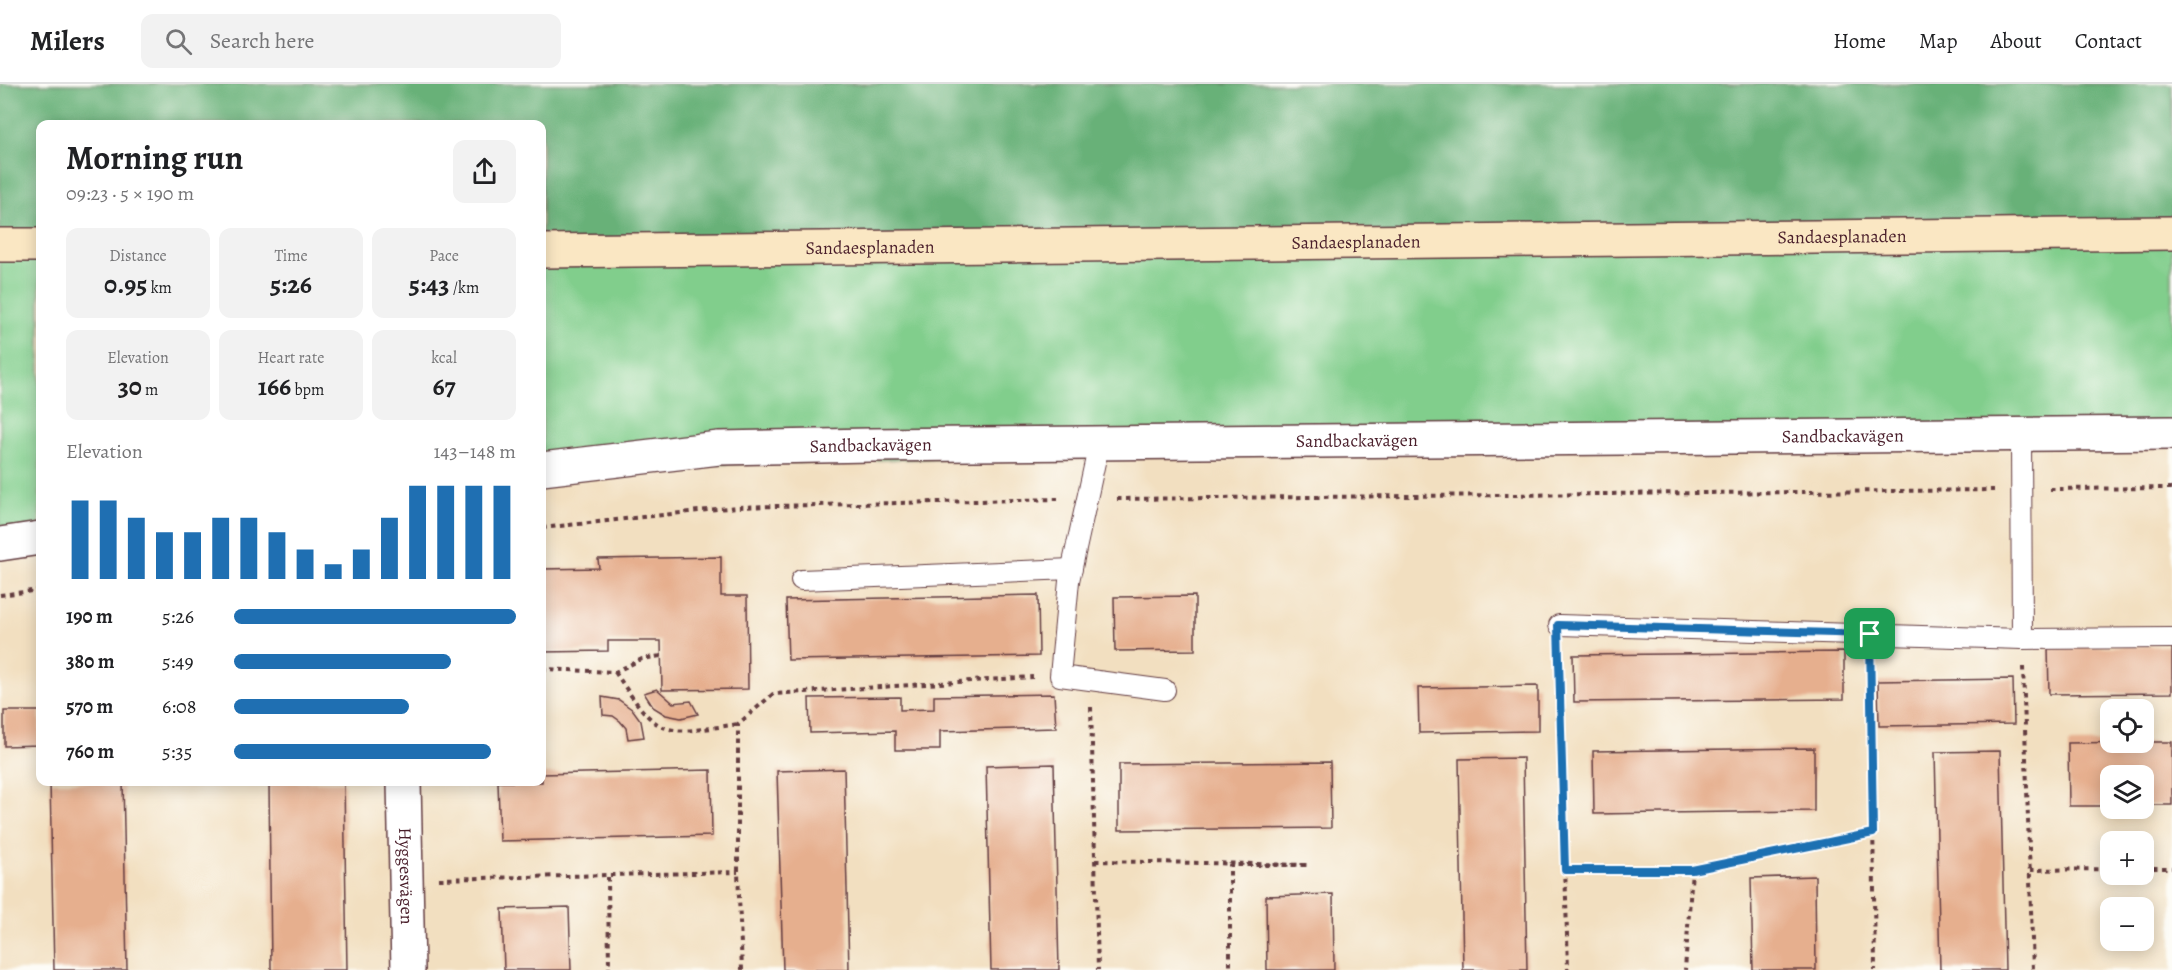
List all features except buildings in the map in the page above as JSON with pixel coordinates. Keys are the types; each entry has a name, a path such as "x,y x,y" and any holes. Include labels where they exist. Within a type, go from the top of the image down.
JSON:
{"main road":[{"name":"Sandaesplanaden","path":"546,251 2172,232"},
{"path":"0,245 36,246"}],"street":[{"name":"Sandbackavägen","path":"546,469 719,448 1737,436 2172,434"},
{"path":"0,543 36,538"},
{"name":"Hyggesvägen","path":"404,786 408,970"}],"lane":[{"path":"2021,436 2022,639"},
{"path":"1099,444 1072,569 1060,676 1165,690"},
{"path":"801,580 1072,569"},
{"path":"1558,625 2022,639 2172,638"}],"path":[{"path":"2047,489 2172,488"},
{"path":"1106,499 2000,490"},
{"path":"546,528 736,507 1059,499"},
{"path":"0,595 36,590"},
{"path":"1558,625 1568,970"},
{"path":"1870,634 1875,970"},
{"path":"2022,639 2033,970"},
{"path":"546,669 615,672 642,659 661,656"},
{"path":"615,672 635,703 652,723 672,731 738,724 773,694 1060,676"},
{"path":"1090,680 1098,970"},
{"path":"738,724 738,872 742,970"},
{"path":"1565,870 1692,870 1873,833"},
{"path":"1095,861 1308,865 1230,865 1230,970"},
{"path":"2154,868 2172,868"},
{"path":"2030,870 2100,869"},
{"path":"1685,970 1692,870"},
{"path":"406,880 608,877 738,872"},
{"path":"608,877 609,970"}],"green space":[{"path":"0,84 2172,84 2172,233 546,251 546,120 36,120 36,245 0,245"},
{"path":"2172,233 2172,433 1737,436 546,469 546,251"},
{"path":"0,245 36,245 36,538 0,543"}],"route":[{"path":"1558,625 1870,634 1873,833 1692,870 1565,870 1558,625"}]}
